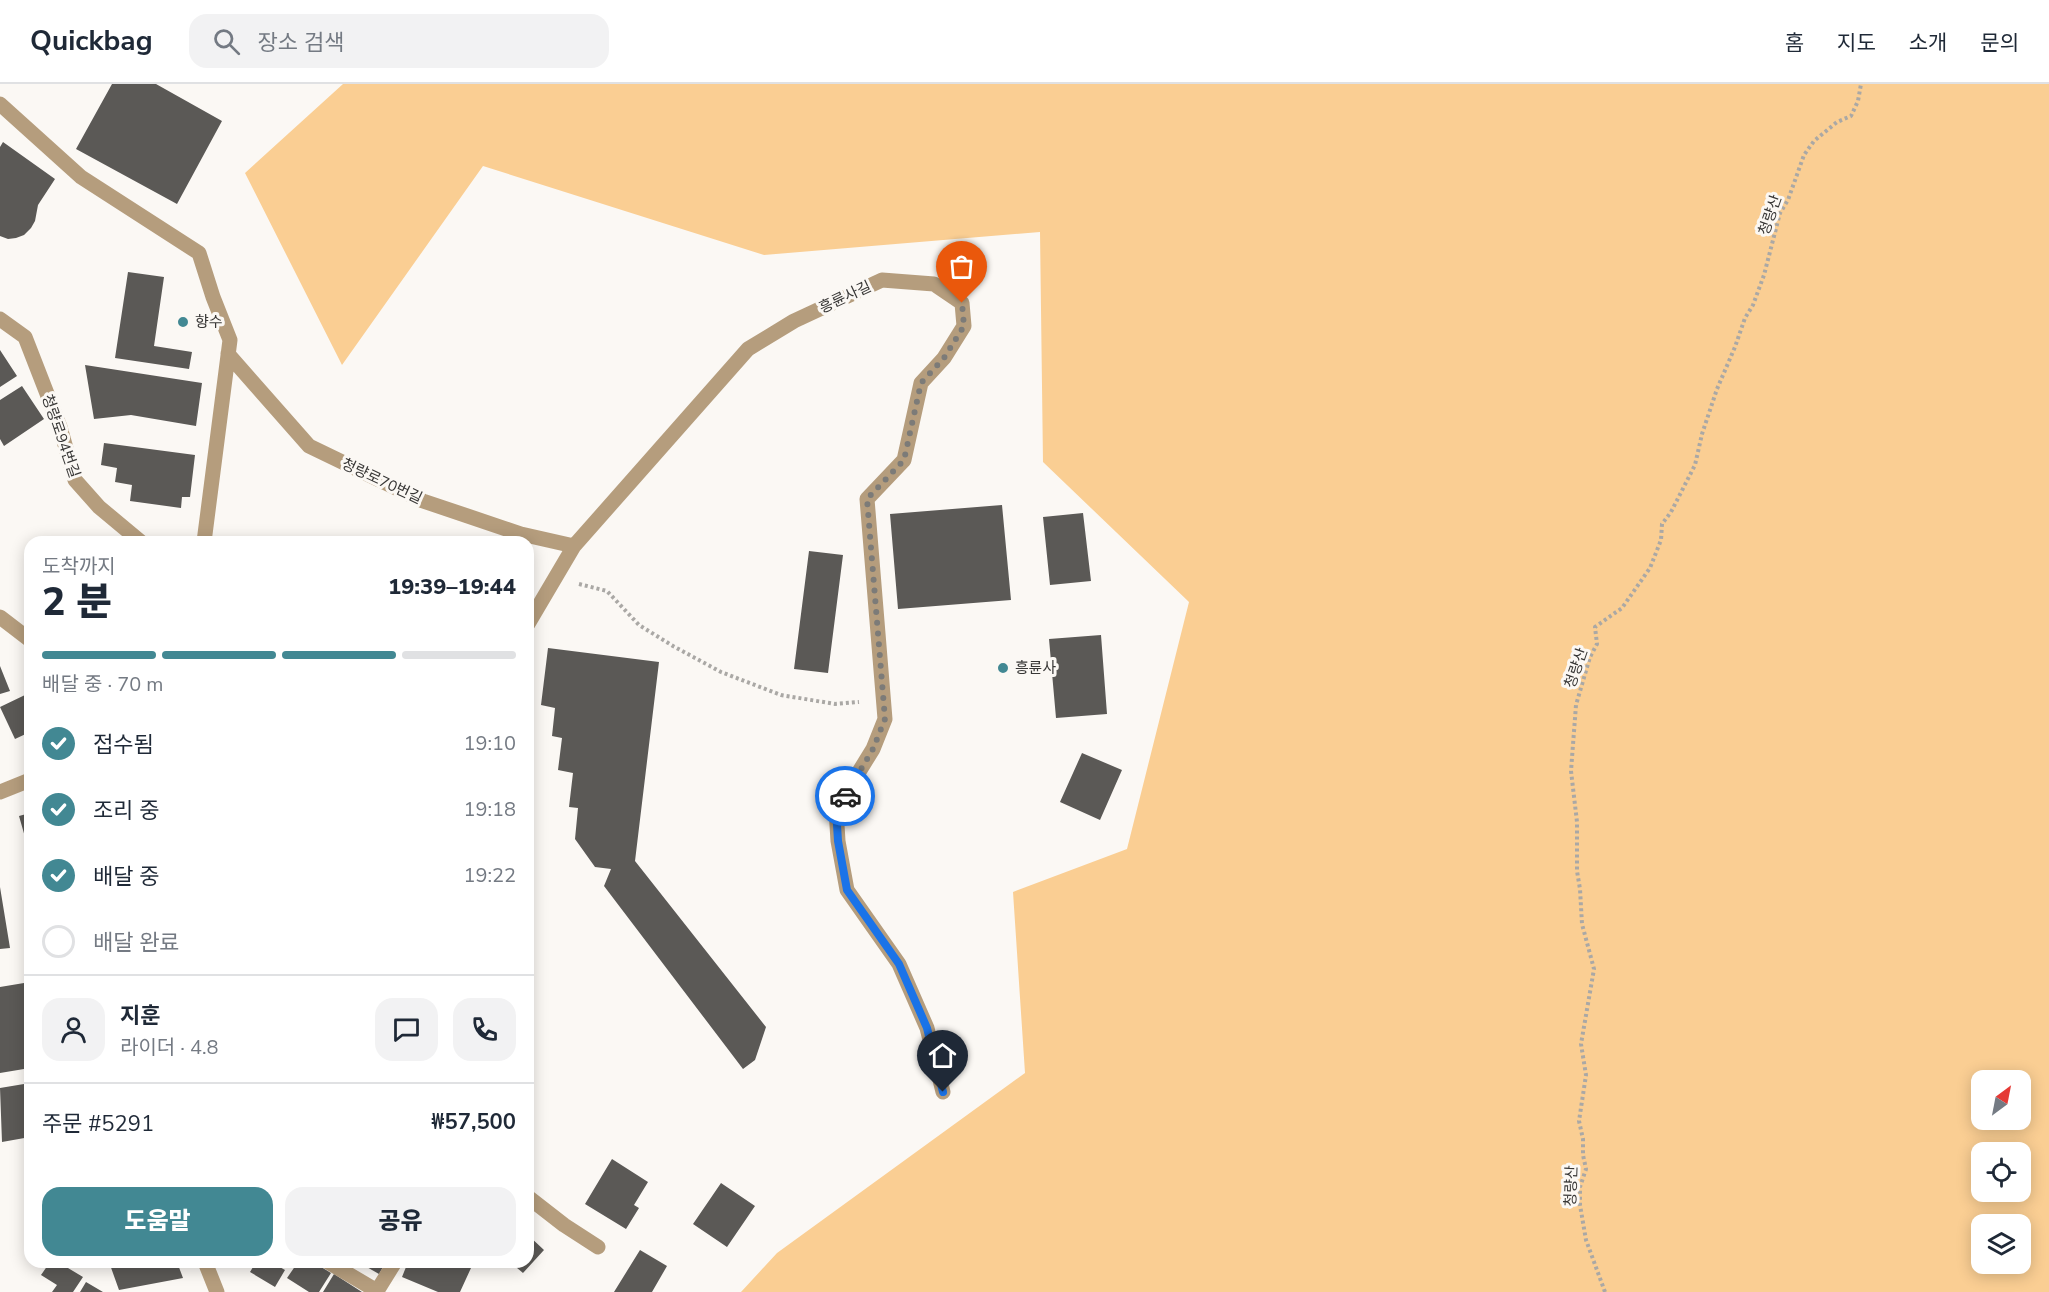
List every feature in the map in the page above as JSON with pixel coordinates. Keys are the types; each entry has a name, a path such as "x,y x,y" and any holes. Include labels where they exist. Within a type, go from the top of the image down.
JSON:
{"street":[{"path":"0,104 81,177 199,253 230,340 205,536"},
{"name":"흥륜사길","path":"574,546 748,348 794,321 882,280 934,284 962,303 964,326 944,358 921,383 904,460 867,499 885,719 873,749 836,809 838,841 847,890 899,964 927,1028 943,1092"},
{"name":"청량로94번길","path":"0,319 25,337 60,427 75,480 99,507 134,536"},
{"name":"청량로70번길","path":"228,354 309,446 423,501 530,536"},
{"name":"청량로70번길","path":"534,537 574,546"},
{"path":"534,614 574,546"},
{"path":"0,617 24,635"},
{"path":"0,792 24,782"},
{"path":"534,1202 564,1226 598,1247"},
{"path":"208,1268 217,1292"},
{"path":"338,1268 378,1291 391,1268"}],"path":[{"name":"청량산","path":"1605,1292 1586,1240 1580,1205 1580,1186 1586,1169 1583,1155 1584,1139 1579,1121 1586,1075 1581,1044 1594,969 1582,924 1577,871 1577,822 1571,771 1576,705 1590,657 1597,644 1595,627 1622,608 1650,568 1662,540 1662,524 1671,512 1695,465 1702,434 1717,389 1756,295 1780,213 1788,200 1804,155 1814,141 1837,122 1851,116 1858,101 1861,84"},
{"path":"556,577 607,591 639,625 673,646 721,672 781,695 835,704 884,700"}],"shaded area":[{"path":"343,84 2049,84 2049,1292 741,1292 777,1253 1025,1073 1013,892 1127,849 1189,602 1043,462 1040,232 764,255 483,166 342,365 245,173"}],"building":[{"path":"112,84 156,84 222,121 177,204 76,149"},
{"path":"3,142 55,179 38,205 31,228 24,235 8,239 0,236 0,147"},
{"path":"128,272 164,277 154,346 192,352 189,369 115,358"},
{"path":"0,350 17,376 0,387"},
{"path":"85,365 202,383 196,426 131,415 94,419"},
{"path":"22,386 44,419 4,446 0,439 0,400"},
{"path":"104,443 195,455 190,497 182,497 181,508 130,501 132,485 115,482 117,468 101,465"},
{"path":"1002,505 1011,600 898,609 890,514"},
{"path":"1083,513 1091,581 1050,585 1043,517"},
{"path":"809,551 843,555 828,673 794,669"},
{"path":"1101,635 1107,714 1056,718 1049,639"},
{"path":"548,648 659,662 635,861 766,1027 755,1060 743,1069 604,886 611,869 595,867 575,839 578,808 569,807 573,773 558,770 562,738 552,736 555,708 541,705"},
{"path":"0,666 10,691 0,694"},
{"path":"24,695 24,735 15,739 0,707"},
{"path":"1082,753 1122,770 1100,820 1060,802"},
{"path":"24,815 24,834 19,816"},
{"path":"0,887 10,948 0,949"},
{"path":"24,983 24,1069 0,1073 0,987"},
{"path":"24,1084 24,1138 2,1142 0,1088"},
{"path":"612,1159 648,1182 634,1205 639,1208 626,1229 585,1204"},
{"path":"721,1183 755,1206 727,1247 693,1224"},
{"path":"534,1241 544,1250 534,1261"},
{"path":"640,1250 667,1266 652,1292 614,1292"},
{"path":"46,1268 68,1268 83,1277 73,1292 52,1292 57,1285 41,1275"},
{"path":"111,1268 179,1268 183,1278 119,1290"},
{"path":"252,1268 285,1270 275,1287 250,1272"},
{"path":"294,1268 323,1268 331,1273 319,1292 309,1292 287,1278"},
{"path":"368,1268 382,1268 379,1274"},
{"path":"406,1268 471,1268 460,1292 438,1292 402,1277"},
{"path":"517,1268 528,1268 523,1273"},
{"path":"334,1274 362,1292 323,1292"},
{"path":"86,1282 103,1292 80,1292"}],"way so far":[{"path":"845,796 873,749 885,719 867,499 904,460 921,383 944,358 964,326 962,303"}],"place":[{"name":"향수","path":"183,322"},
{"name":"흥륜사","path":"1003,668"}],"route":[{"path":"845,796 836,809 838,841 847,890 899,964 927,1028 943,1092"}]}
